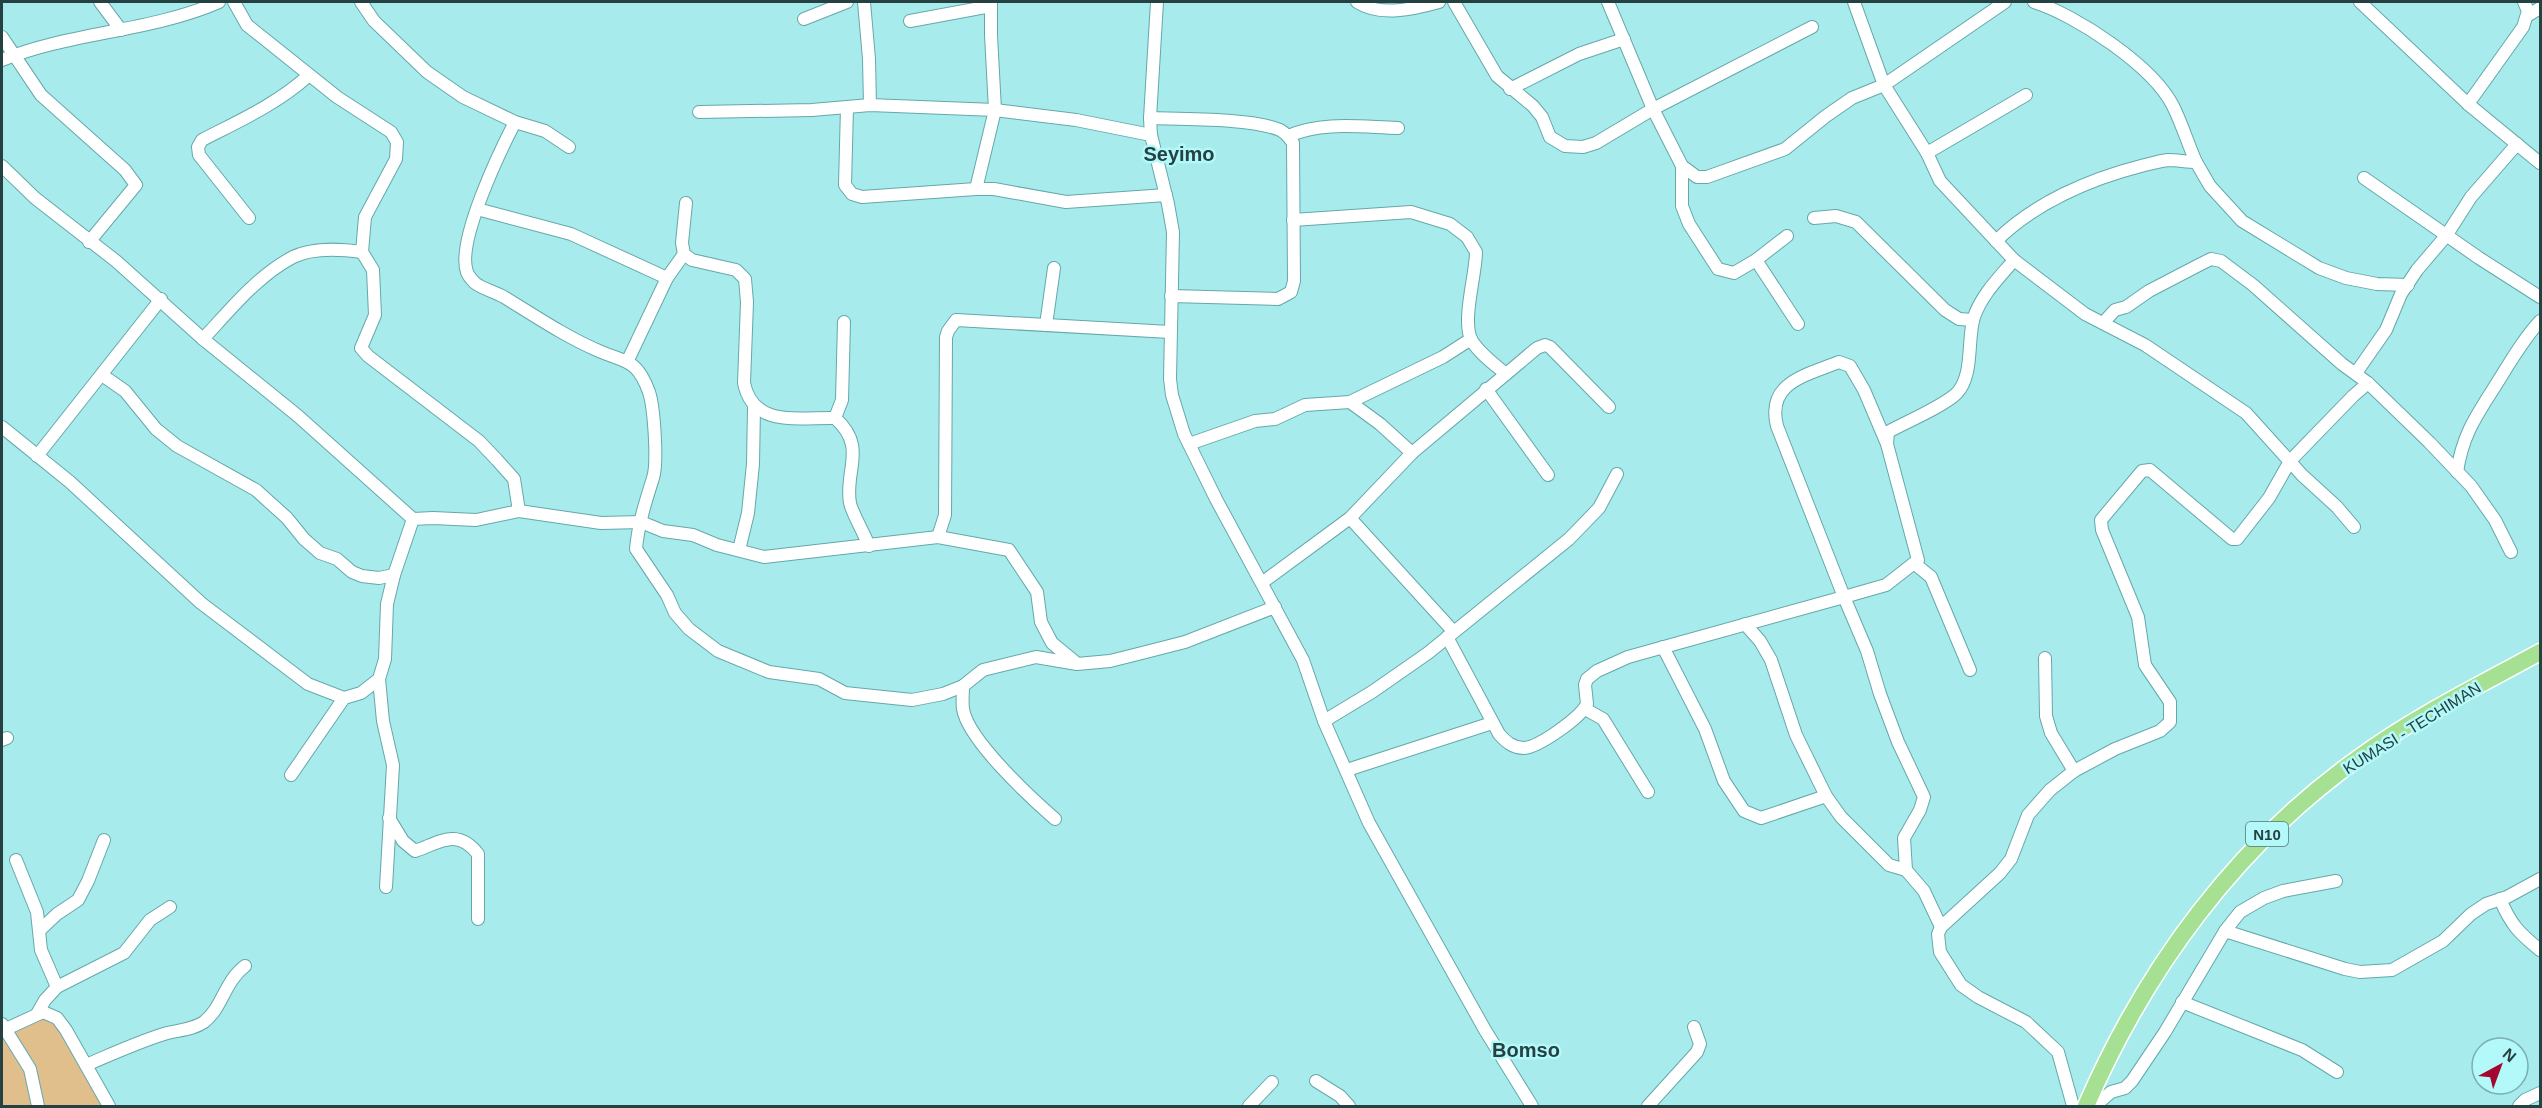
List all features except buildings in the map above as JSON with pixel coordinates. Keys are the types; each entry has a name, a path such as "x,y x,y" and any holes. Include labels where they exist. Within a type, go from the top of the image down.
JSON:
{"highway":[{"name":"KUMASI - TECHIMAN","path":"2086,1107 2125,1025 2165,959 2204,905 2267,834 2324,784 2362,755 2400,731 2541,652"}],"street":[{"path":"100,2 121,30"},
{"path":"7,58 31,50 121,30 201,5 219,2"},
{"path":"234,2 247,25 336,98 391,132 397,142 396,159 365,217 362,252 373,270 375,315 361,348 479,441 514,479 519,511"},
{"path":"361,2 374,21 427,72 463,97 515,122 545,131 569,147"},
{"path":"804,19 847,2"},
{"path":"864,2 870,105"},
{"path":"1157,2 1150,118 1151,135 1173,232 1170,332 1172,395 1189,444 1216,499 1263,582 1303,660 1324,721 1369,823 1485,1030 1532,1107"},
{"path":"1357,2 1383,10 1439,2"},
{"path":"1454,2 1497,76 1533,106 1542,117 1550,137 1565,146 1583,147 1596,143 1653,109 1812,27"},
{"path":"1608,2 1653,109 1682,166 1697,177 1707,177 1785,149 1852,98 1884,85 2005,2"},
{"path":"1854,2 1884,85 1927,153 1940,181 2014,260 2085,314 2145,345 2235,404 2354,527"},
{"path":"2034,2 2050,7 2125,53 2148,74 2173,105 2196,162 2210,186 2242,221 2319,267 2346,278 2408,285"},
{"path":"2360,2 2468,104 2541,163"},
{"path":"2468,104 2523,27 2528,11 2524,2"},
{"path":"910,21 991,4 995,111 976,189"},
{"path":"2527,16 2541,8"},
{"path":"2,37 7,58 41,95 125,170 136,185 89,242"},
{"path":"1510,89 1579,54 1624,39"},
{"path":"249,218 199,155 198,147 202,140 265,107 293,90 308,76"},
{"path":"1927,153 2026,95"},
{"path":"699,112 812,110 870,105 995,111 1060,118 1151,135"},
{"path":"847,107 845,185 852,194 862,197 976,189 994,189 1066,202 1166,195"},
{"path":"1150,118 1259,125 1280,130 1293,143 1294,287 1291,292 1278,299 1171,296"},
{"path":"515,122 499,154 477,209 465,261 467,273 475,283 600,351 628,360 638,369 649,393 654,427 654,476 649,488 636,549 668,595 675,613 689,629 718,651 769,672 819,679 845,693 912,700 943,694 963,686 983,670 1036,657 1077,664 1110,661 1185,642 1275,607"},
{"path":"1288,136 1308,127 1398,128"},
{"path":"2356,373 2386,330 2408,285 2446,236 2471,197 2517,144"},
{"path":"1996,241 2020,219 2112,173 2166,160 2196,162"},
{"path":"2,166 35,198 161,299 203,339 298,416 413,519 476,520 519,511 601,523 641,522 663,531 693,535 764,557 938,537 1009,550 1037,592 1041,622 1052,644 1077,664"},
{"path":"1682,166 1682,206 1689,224 1718,269 1734,273 1756,260 1787,236"},
{"path":"2364,178 2446,236 2541,297"},
{"path":"686,203 682,243 684,254 692,260 736,270 746,279 744,384 746,397 754,408 767,416 835,418 842,424 852,445 852,476 848,490 850,506 869,546"},
{"path":"477,209 571,234 667,278"},
{"path":"1293,220 1410,213 1450,224 1467,237 1476,252 1468,316 1471,339 1480,351 1506,374"},
{"path":"1814,218 1836,216 1856,222 1946,310 1959,319 1973,320"},
{"path":"203,339 252,287 294,256 337,249 362,252"},
{"path":"628,360 667,278 684,254"},
{"path":"2103,323 2115,310 2126,307 2149,291 2211,259 2221,261 2342,364 2368,383 2471,486 2494,520 2511,552"},
{"path":"1756,260 1798,324"},
{"path":"1887,444 1888,432 1955,395 1960,389 1969,358 1973,320 1984,295 2014,260"},
{"path":"1046,326 1054,268"},
{"path":"37,456 161,299"},
{"path":"938,537 945,515 948,331 956,320 1170,332"},
{"path":"2457,472 2463,447 2475,416 2516,352 2541,321"},
{"path":"835,418 842,400 844,322"},
{"path":"1189,444 1255,421 1275,419 1305,405 1350,402 1443,357 1471,339"},
{"path":"1263,582 1350,518 1412,453 1537,348 1545,345 1550,347 1609,407"},
{"path":"1350,518 1450,634 1492,723 1506,742 1523,748 1531,747 1563,727 1585,709 1587,704 1585,685 1590,675 1612,663 1745,624 1844,597 1887,585 1915,564 1918,556 1887,444 1864,390 1850,366 1839,362 1787,384 1776,399 1774,415 1844,597 1867,651 1898,742 1924,797 1920,810 1904,838 1906,870"},
{"path":"102,375 125,391 156,429 177,446 256,490 320,553 338,559 352,572 362,576 379,578 394,575"},
{"path":"2073,1107 2058,1052 2026,1022 1978,997 1961,985 1940,952 1938,934 1941,927 2000,873 2018,846 2028,815 2050,790 2074,771 2115,748 2160,731 2166,727 2171,717 2170,702 2145,665 2138,617 2102,530 2101,520 2142,471 2150,470 2234,540 2269,498 2290,462 2368,383"},
{"path":"1486,389 1548,475"},
{"path":"1350,402 1380,424 1412,453"},
{"path":"739,550 748,513 753,464 754,408"},
{"path":"2,427 70,482 201,603 308,684 344,698 361,693 379,679"},
{"path":"1324,721 1372,692 1450,634 1569,539 1599,508 1617,474"},
{"path":"386,887 393,765 383,721 379,679 385,658 387,604 413,519"},
{"path":"1915,564 1931,577 1970,670"},
{"path":"1745,624 1760,641 1771,660 1796,735 1826,796 1841,817 1889,865 1906,870 1924,891 1941,927"},
{"path":"1664,647 1705,729 1724,781 1744,812 1761,818 1826,796"},
{"path":"2045,658 2046,716 2051,733 2074,771"},
{"path":"963,686 963,711 978,738 1014,783 1054,819"},
{"path":"291,775 344,698"},
{"path":"1585,709 1602,719 1648,792"},
{"path":"1347,770 1492,723"},
{"path":"389,818 403,841 415,851 445,839 463,841 471,846 478,854 478,919"},
{"path":"40,930 57,914 78,900 104,840"},
{"path":"16,860 38,912 41,950 57,987"},
{"path":"2225,931 2352,971 2392,970 2436,946 2479,908 2507,897 2541,879"},
{"path":"2096,1107 2111,1092 2125,1088 2132,1081 2160,1040 2225,931 2240,912 2264,898 2283,891 2336,881"},
{"path":"2500,899 2509,920 2518,933 2541,950"},
{"path":"37,1014 45,1000 57,987 124,953 150,920 170,907"},
{"path":"86,1065 140,1043 190,1029 204,1022 214,1010 233,975 245,966"},
{"path":"2182,1002 2302,1050 2337,1072"},
{"path":"38,1107 30,1069 4,1026 43,1012 57,1018 66,1030 109,1107"},
{"path":"1648,1107 1681,1067 1697,1052 1700,1044 1694,1027"},
{"path":"1316,1081 1340,1096 1349,1107"},
{"path":"1249,1107 1272,1082"},
{"path":"2519,1107 2525,1100 2541,1093"}],"shaded area":[{"path":"51,1013 106,1106 2,1106 2,1022"}],"district":[{"name":"Seyimo","path":"1179,154"},
{"name":"Bomso","path":"1526,1050"}]}
